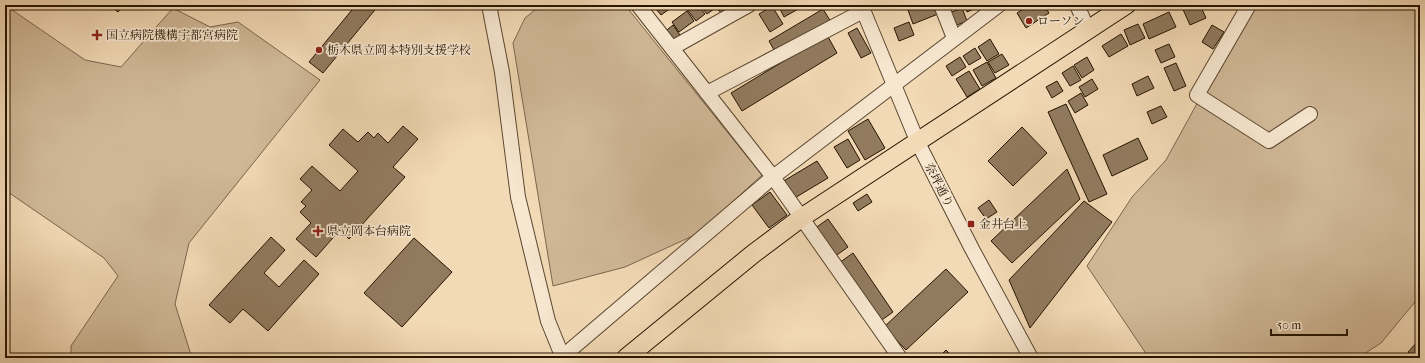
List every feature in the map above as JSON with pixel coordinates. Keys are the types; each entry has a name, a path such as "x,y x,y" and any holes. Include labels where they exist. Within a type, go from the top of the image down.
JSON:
{"main road":[{"path":"626,358 753,254 801,218 918,143 1126,5"}],"street":[{"path":"489,5 502,72 518,197 548,321 562,358 773,177 999,5"},
{"path":"638,5 773,177 900,358"},
{"path":"672,48 749,5"},
{"path":"941,5 954,38"},
{"path":"1077,5 1088,30"},
{"path":"1249,5 1197,95 1269,141 1310,114"},
{"path":"707,93 862,8"},
{"name":"奈坪通り","path":"862,8 918,143 972,249 1031,358"}],"shaded area":[{"path":"5,5 85,60 121,67 173,8 210,27 238,22 320,80 189,243 175,304 192,358 71,358 71,346 118,276 104,258 5,190"},
{"path":"541,5 625,5 762,175 697,234 625,267 553,286 513,43 525,18"},
{"path":"1251,5 1420,5 1420,296 1381,343 1358,358 1149,358 1087,266 1132,197 1166,160"}],"building":[{"path":"109,5 123,5 118,12"},
{"path":"356,5 379,5 323,73 309,62"},
{"path":"659,5 675,5 661,15 655,8"},
{"path":"690,5 698,5 705,14 696,21 686,8"},
{"path":"700,5 711,5 714,9 707,14"},
{"path":"715,5 733,5 735,7 723,16"},
{"path":"786,5 798,5 800,8 784,17 780,9"},
{"path":"921,5 935,5 938,14 913,24 908,10"},
{"path":"965,5 980,5 981,6 967,12"},
{"name":"ローソン","path":"1029,5 1044,5 1049,13 1026,28 1017,13"},
{"path":"1181,5 1200,5 1206,18 1190,25"},
{"path":"772,6 783,24 770,32 759,14"},
{"path":"962,8 967,21 952,27 947,14"},
{"path":"823,9 831,22 777,55 769,41"},
{"path":"687,11 694,21 679,32 672,22"},
{"path":"1169,12 1176,27 1149,39 1143,24"},
{"path":"909,22 914,35 899,41 894,28"},
{"path":"1138,24 1145,38 1130,45 1124,30"},
{"path":"673,25 680,35 669,43 662,34"},
{"path":"1212,25 1224,32 1213,49 1202,42"},
{"path":"857,28 871,53 861,58 848,33"},
{"path":"1121,34 1128,46 1109,57 1102,46"},
{"path":"827,35 837,53 742,111 731,93"},
{"path":"990,39 999,54 987,61 978,47"},
{"path":"1169,44 1175,57 1161,63 1155,50"},
{"path":"975,48 981,58 969,65 963,56"},
{"path":"1002,54 1009,65 995,73 988,62"},
{"path":"960,57 966,67 952,76 946,66"},
{"path":"1087,57 1094,70 1082,78 1074,65"},
{"path":"987,62 996,78 982,86 973,70"},
{"path":"1176,63 1186,86 1174,91 1164,68"},
{"path":"1073,66 1081,80 1070,86 1062,73"},
{"path":"969,71 980,89 967,97 956,79"},
{"path":"1148,76 1154,88 1137,96 1132,84"},
{"path":"1092,79 1098,89 1085,97 1079,87"},
{"path":"1057,81 1063,91 1052,98 1046,87"},
{"path":"1081,93 1088,105 1075,113 1068,101"},
{"path":"1066,104 1107,194 1089,202 1048,112"},
{"path":"1161,106 1167,117 1152,124 1147,112"},
{"path":"868,119 885,148 865,160 848,131"},
{"path":"403,126 418,139 393,167 405,177 349,239 340,230 316,257 296,239 311,223 300,212 306,206 301,202 312,190 300,179 312,166 340,191 358,171 329,145 343,129 358,142 368,132 374,138 378,133 388,143"},
{"path":"1022,127 1047,153 1013,186 988,161"},
{"path":"1138,138 1148,159 1112,176 1103,155"},
{"path":"848,139 860,160 847,168 834,147"},
{"path":"817,161 828,178 793,199 782,182"},
{"path":"1067,169 1080,199 1012,263 991,241"},
{"path":"770,192 787,215 769,228 752,205"},
{"path":"867,194 872,202 858,211 853,203"},
{"path":"989,200 997,212 986,219 978,208"},
{"path":"1084,201 1112,222 1030,328 1009,280"},
{"path":"828,219 848,247 834,257 814,229"},
{"path":"271,237 285,250 264,273 279,287 304,260 319,274 268,331 243,309 230,323 209,305"},
{"path":"414,238 452,272 402,327 364,293"},
{"path":"853,253 893,312 879,322 839,263"},
{"path":"946,269 968,292 906,350 884,327"},
{"path":"1420,339 1420,358 1415,358 1408,352"},
{"path":"946,350 954,358 938,358"}],"place":[{"name":"ローソン","path":"1029,21"},
{"name":"国立病院機構宇都宮病院","path":"97,35"},
{"name":"栃木県立岡本特別支援学校","path":"319,50"},
{"name":"金井台上","path":"971,224"},
{"name":"県立岡本台病院","path":"318,231"}]}
